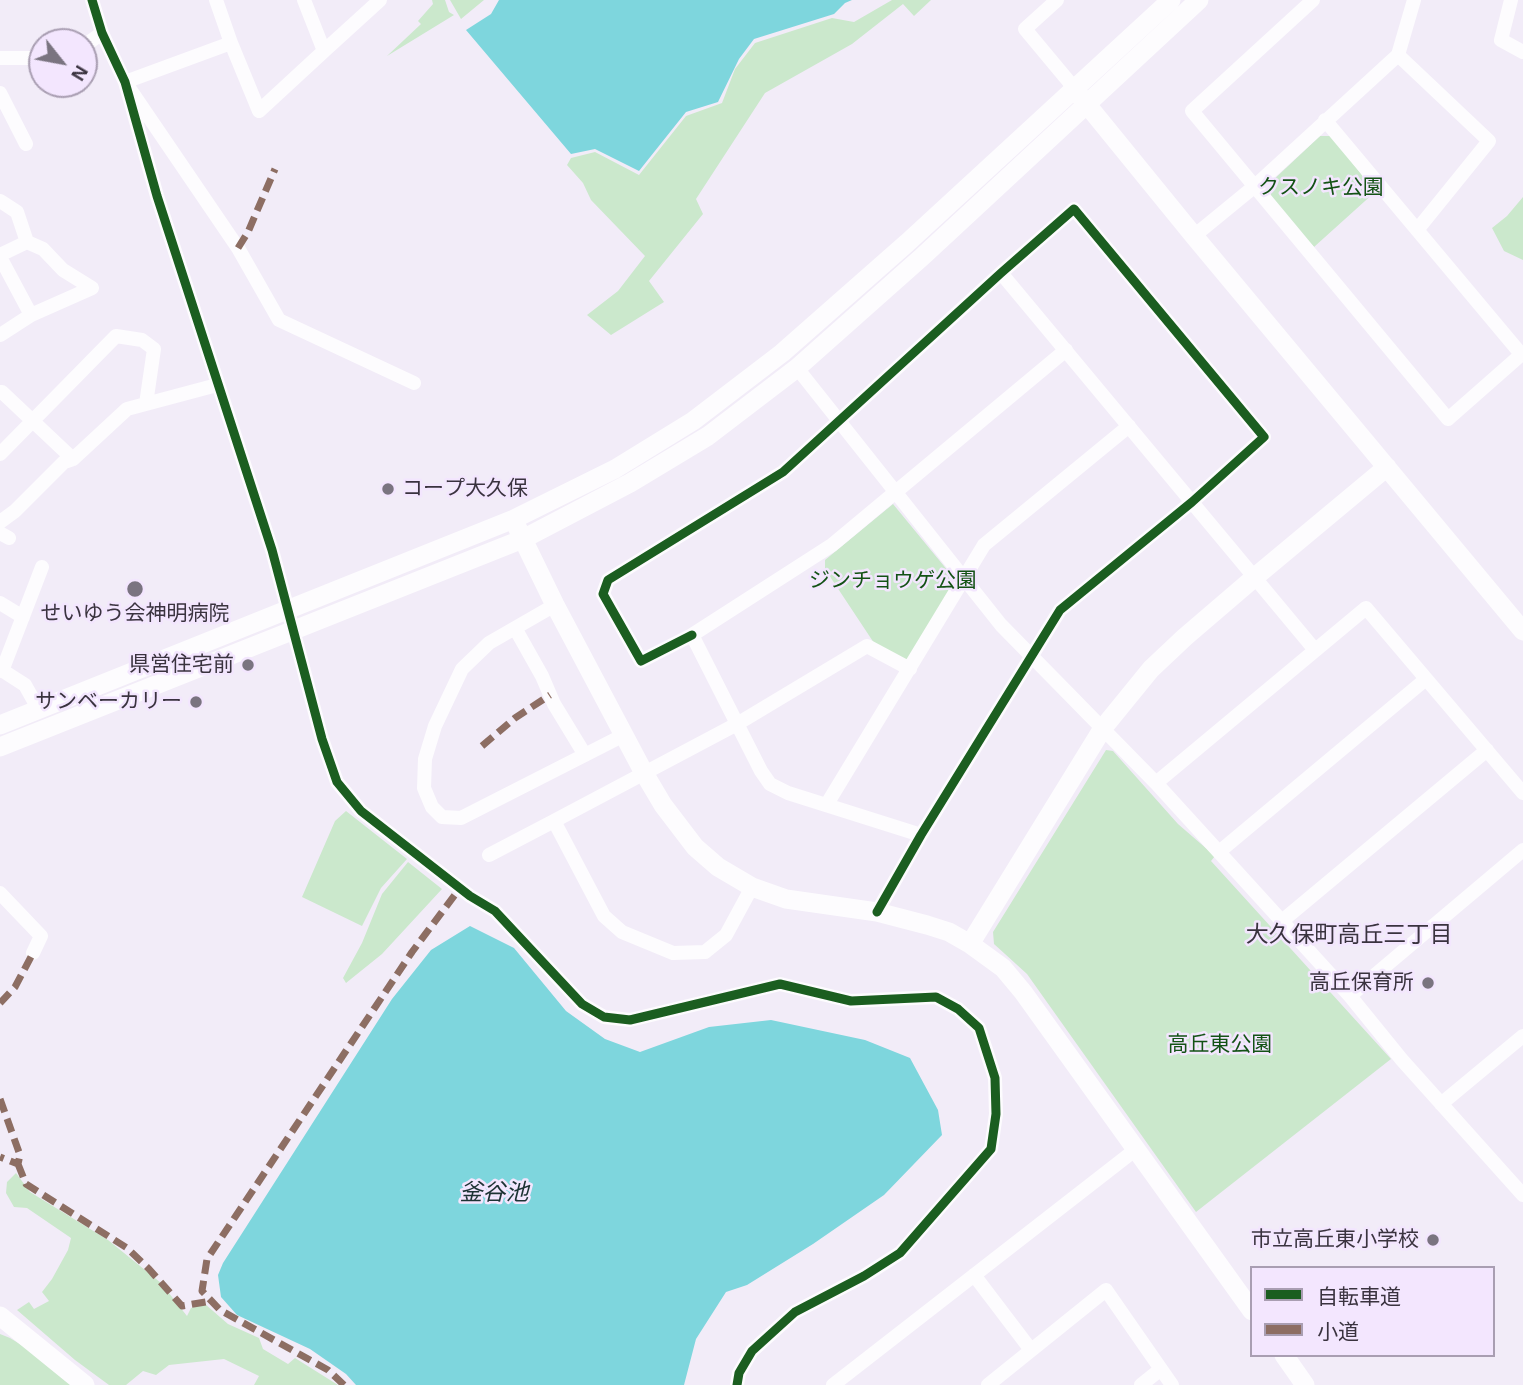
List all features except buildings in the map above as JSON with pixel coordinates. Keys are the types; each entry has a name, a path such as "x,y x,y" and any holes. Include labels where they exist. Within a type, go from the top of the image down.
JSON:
{"street":[{"path":"92,0 102,33 125,82 238,248 279,320 414,383"},
{"path":"216,0 230,43 259,111 380,0"},
{"path":"304,0 324,51"},
{"path":"1057,0 1025,29 1523,631"},
{"path":"0,747 523,539 630,484 708,436 797,368 922,257 1081,97 1171,0"},
{"path":"0,725 288,607 514,519 615,468 693,421 782,353 1081,97 1199,0"},
{"path":"1313,0 1192,111 1448,419 1522,353 1325,120"},
{"path":"1194,236 1255,186 1398,55 1415,0"},
{"path":"1511,0 1501,40 1523,51"},
{"path":"98,36 102,33"},
{"path":"125,82 230,43"},
{"path":"1398,55 1489,141 1417,230"},
{"path":"0,58 28,58"},
{"path":"125,82 217,385 272,550 321,739 337,782 360,811 470,896 495,911 582,1004 604,1017 630,1020 779,984 851,1001 936,997 958,1009 979,1028 995,1078 996,1114 991,1149 900,1253 864,1276 795,1312 752,1351 739,1373 737,1385"},
{"path":"0,93 26,144"},
{"path":"0,201 17,212 27,242"},
{"path":"877,912 920,835 1060,610 1192,502 1264,437 1074,209 783,472 608,580 603,594 640,661 692,635 832,545 1066,350"},
{"path":"0,335 31,315 92,288 63,270 43,248 27,242 0,256 31,315"},
{"path":"1001,273 1315,650"},
{"path":"0,454 116,336 142,340 154,349 145,404"},
{"path":"797,368 1001,625 1156,783 1350,996 1441,1104 1523,1195"},
{"path":"0,522 15,511 64,462 73,459 127,409 217,385"},
{"path":"0,392 73,459"},
{"path":"827,804 984,545 1129,426"},
{"path":"970,944 1103,728 1152,669 1185,637 1387,467"},
{"path":"514,519 555,605 644,773 663,805 695,847 718,867 752,887 786,899 877,912 949,932 1003,968 1250,1308"},
{"path":"39,710 25,685 1,670 42,567"},
{"path":"0,603 23,617"},
{"path":"555,605 489,643 462,669 435,726 425,760 424,788 432,807 442,817 461,818 624,735"},
{"path":"1156,783 1366,608 1523,793"},
{"path":"515,628 542,676 554,705 585,755"},
{"path":"692,635 770,784 788,793 920,835"},
{"path":"489,855 737,724 867,646 910,669"},
{"path":"1219,852 1426,679"},
{"path":"1282,921 1487,750"},
{"path":"554,821 604,916 622,932 673,953 705,952 726,934 752,887"},
{"path":"1350,996 1523,850"},
{"path":"0,892 41,936 33,953"},
{"path":"1441,1104 1523,1036"},
{"path":"833,1385 1135,1150"},
{"path":"974,1275 1031,1350"},
{"path":"988,1385 1106,1290 1172,1385"},
{"path":"0,1316 85,1385"},
{"path":"1285,1357 1305,1385"},
{"path":"1141,1385 1161,1369"}],"green space":[{"path":"432,0 445,0 449,12 454,15 387,56 421,24 418,21 433,4"},
{"path":"450,0 484,0 461,19"},
{"path":"892,0 931,0 914,16 903,4 852,44 765,93 696,199 703,214 649,281 664,302 611,335 587,315 618,291 645,256 591,200 583,183 567,165 571,158 595,152 639,175 686,116 722,103 735,69 755,43 832,18 854,22"},
{"name":"クスノキ公園","path":"1320,136 1332,136 1375,192 1314,247 1271,201 1270,183"},
{"path":"1523,197 1523,260 1504,251 1492,228 1507,216"},
{"name":"ジンチョウゲ公園","path":"893,504 953,577 951,587 910,658 903,661 874,643 825,569 825,560"},
{"name":"高丘東公園","path":"1106,750 1113,751 1178,824 1215,856 1211,861 1391,1059 1196,1212 1027,974 994,944 993,932"},
{"path":"346,811 407,859 381,888 362,926 302,897 335,821"},
{"path":"408,862 442,889 382,954 346,983 343,978 362,943 382,894"},
{"path":"16,1173 30,1192 108,1240 161,1283 187,1316 191,1308 205,1304 228,1324 259,1338 263,1349 288,1364 295,1358 338,1385 254,1385 259,1376 224,1359 169,1365 156,1375 143,1371 126,1385 109,1385 75,1360 17,1310 29,1302 34,1309 49,1301 42,1292 68,1250 71,1238 27,1208 14,1207 6,1193 7,1182"},
{"path":"0,1334 10,1338 87,1385 0,1385"}],"water":[{"path":"499,0 852,0 834,14 754,39 739,59 718,102 686,112 639,171 595,149 571,154 466,30 491,14"},
{"name":"釜谷池","path":"470,926 514,948 566,1011 605,1039 640,1052 709,1027 771,1020 865,1040 910,1058 938,1110 942,1135 884,1195 747,1285 726,1292 696,1339 684,1385 356,1385 346,1374 310,1349 237,1315 221,1297 218,1275 223,1263 392,999 431,950"}],"marked path":[{"path":"238,248 248,232 275,169"},
{"path":"482,746 515,718 550,695"},
{"path":"344,1385 328,1370 220,1310 202,1291 207,1259 412,952 460,888"},
{"path":"0,1003 15,987 33,953"},
{"path":"0,1099 20,1155 18,1164 0,1157"},
{"path":"18,1164 26,1184 127,1248 182,1306 211,1301"}],"cycle path":[{"path":"92,0 102,33 125,82 157,196 272,550 322,739 337,782 361,811 470,896 495,911 582,1004 604,1017 630,1020 780,984 851,1001 936,997 958,1009 979,1028 995,1078 996,1114 991,1149 900,1253 864,1276 795,1312 752,1351 739,1373 737,1385"},
{"path":"692,635 641,661 603,594 608,580 783,472 1074,209 1264,437 1192,502 1060,610 921,835 877,912"}],"place":[{"name":"コープ大久保","path":"388,489"},
{"name":"せいゆう会神明病院","path":"135,589"},
{"name":"県営住宅前","path":"248,665"},
{"name":"サンベーカリー","path":"196,702"},
{"name":"高丘保育所","path":"1428,983"},
{"name":"市立高丘東小学校","path":"1433,1240"}],"district":[{"name":"大久保町高丘三丁目","path":"1349,936"}]}
